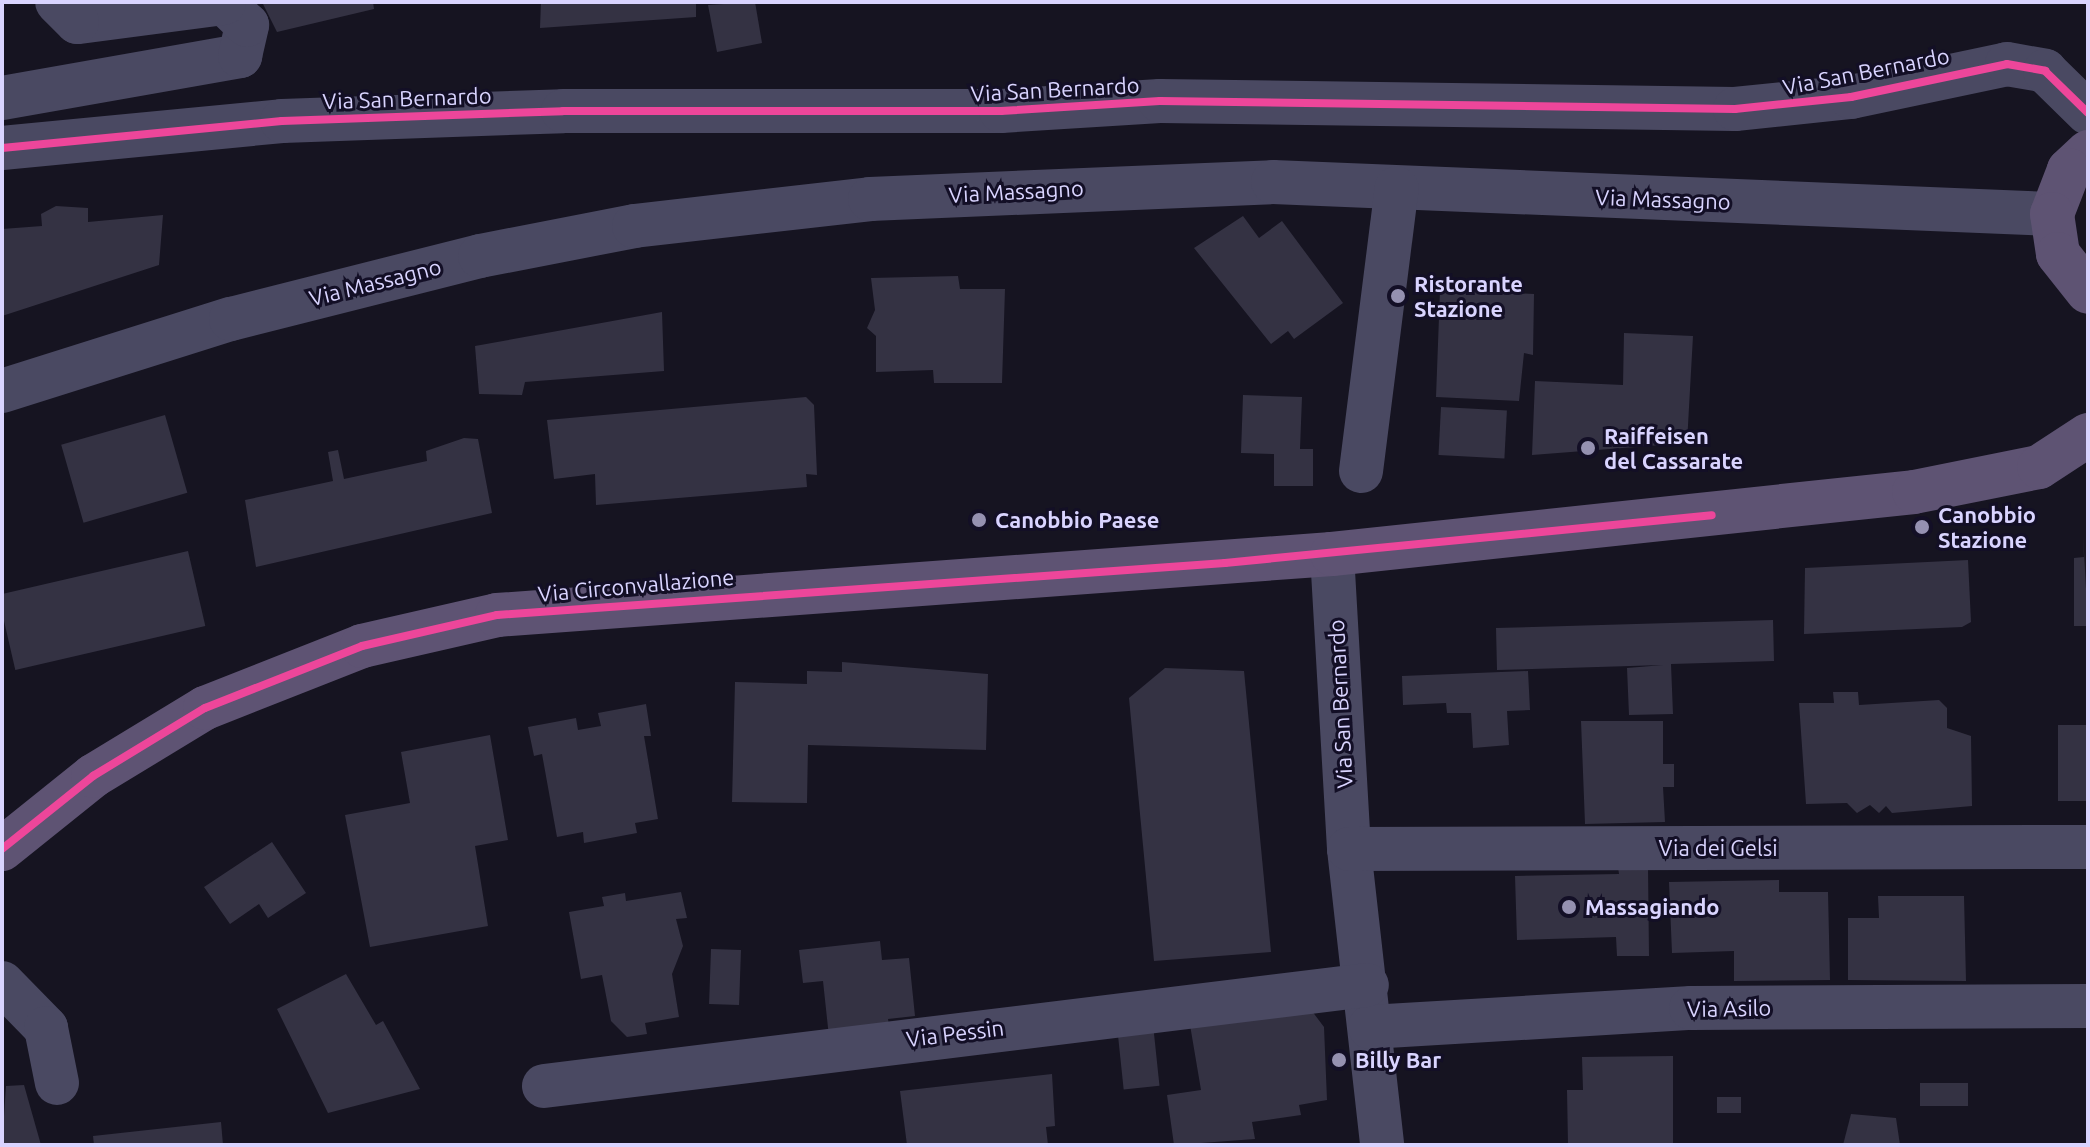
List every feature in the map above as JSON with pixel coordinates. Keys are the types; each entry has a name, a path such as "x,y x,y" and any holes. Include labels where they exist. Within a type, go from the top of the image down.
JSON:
{"main road":[{"path":"2088,152 2069,170 2052,214 2058,254 2088,292"},
{"path":"1332,554 1945,488 2039,467 2088,435"},
{"name":"Via Circonvallazione","path":"2,849 93,776 205,708 309,663 422,630 637,601 1332,554"}],"street":[{"path":"2,98 240,56 247,25 224,3 77,22 57,2"},
{"name":"Via San Bernardo","path":"2,148 282,121 563,111 986,111 1160,101 1735,109 1838,99 2007,64 2045,71 2088,113"},
{"name":"Via Massagno","path":"2,391 321,294 675,220 1056,187 1397,188 2052,214"},
{"path":"1361,471 1397,188"},
{"name":"Via San Bernardo","path":"1332,554 1349,849 1368,1006 1379,1145"},
{"name":"Via dei Gelsi","path":"1349,849 2088,847"},
{"path":"2,983 46,1028 57,1083"},
{"name":"Via Asilo","path":"1368,1006 2088,1006"},
{"name":"Via Pessin","path":"544,1086 1368,1006"}],"building":[{"path":"262,2 373,2 374,9 277,32"},
{"path":"541,2 696,2 696,17 540,28"},
{"path":"755,2 762,43 717,52 708,5"},
{"path":"56,206 88,208 88,222 163,215 159,265 2,316 2,229 42,226 41,214"},
{"path":"1243,216 1259,238 1282,221 1343,303 1294,339 1288,331 1271,344 1194,248"},
{"path":"958,276 960,289 1005,289 1002,383 934,383 933,370 876,372 876,336 867,328 875,310 871,278"},
{"path":"1440,290 1534,294 1533,355 1524,353 1519,401 1436,397"},
{"path":"662,312 664,371 525,382 522,395 479,394 475,346"},
{"path":"1624,333 1693,336 1687,443 1532,455 1535,381 1623,385"},
{"path":"1243,395 1302,397 1300,449 1313,449 1313,486 1274,486 1274,454 1241,453"},
{"path":"806,397 814,405 817,475 806,474 807,487 596,505 595,474 554,479 547,420"},
{"path":"1441,407 1507,410 1504,458 1438,455"},
{"path":"165,415 187,493 84,523 61,445"},
{"path":"464,438 478,439 492,513 256,567 245,500 333,481 328,452 338,450 344,479 427,461 426,451"},
{"path":"2083,533 2088,626 2074,626 2074,558 2084,557"},
{"path":"188,551 205,626 15,670 2,612 2,594"},
{"path":"1968,560 1971,622 1962,627 1804,634 1805,568"},
{"path":"1773,620 1774,661 1671,664 1673,714 1629,715 1627,668 1663,665 1497,670 1496,628"},
{"path":"842,662 988,674 986,750 808,745 807,803 732,802 735,682 807,684 807,671 842,672"},
{"path":"1165,668 1244,671 1271,952 1154,961 1129,698"},
{"path":"1528,671 1530,710 1507,711 1509,745 1473,748 1471,713 1447,713 1446,703 1403,705 1402,676"},
{"path":"1833,692 1858,692 1859,705 1939,700 1947,708 1947,728 1971,736 1972,806 1892,813 1886,806 1879,813 1870,805 1857,813 1847,803 1806,804 1799,703 1834,703"},
{"path":"646,704 651,736 644,736 658,819 635,823 637,833 584,843 583,832 557,837 542,754 534,756 528,727 576,718 578,730 601,726 598,713"},
{"path":"1581,721 1663,721 1663,764 1674,764 1674,787 1663,787 1665,822 1585,824"},
{"path":"2058,725 2088,725 2088,801 2058,801"},
{"path":"490,735 508,840 475,846 488,926 370,947 345,815 410,803 401,752"},
{"path":"272,842 306,893 268,918 259,904 230,924 204,887"},
{"path":"1618,867 1648,867 1649,956 1617,956 1616,937 1517,940 1515,876 1619,874"},
{"path":"1779,880 1779,892 1828,892 1830,980 1734,981 1734,951 1672,953 1669,882"},
{"path":"681,892 687,918 676,919 683,946 672,974 679,1017 645,1023 647,1034 627,1037 611,1021 602,975 581,979 569,912 604,906 602,897 625,893 626,901"},
{"path":"1878,896 1964,896 1966,981 1848,980 1848,918 1879,918"},
{"path":"880,941 882,960 909,958 915,1016 888,1019 890,1031 829,1037 823,981 803,983 799,950"},
{"path":"711,949 741,950 739,1005 709,1004"},
{"path":"346,974 376,1025 383,1021 420,1089 328,1113 277,1009"},
{"path":"1312,1011 1324,1027 1327,1100 1299,1105 1301,1115 1252,1122 1255,1139 1174,1145 1167,1095 1201,1090 1189,1019"},
{"path":"1153,1024 1159,1086 1124,1089 1117,1028"},
{"path":"1673,1056 1673,1145 1568,1145 1567,1090 1583,1090 1582,1057"},
{"path":"1052,1074 1055,1126 1046,1127 1048,1145 907,1145 900,1091"},
{"path":"1920,1083 1968,1083 1968,1106 1920,1106"},
{"path":"24,1085 41,1145 2,1145 6,1086"},
{"path":"1717,1097 1741,1097 1741,1113 1717,1113"},
{"path":"1851,1114 1896,1118 1900,1145 1843,1145"},
{"path":"221,1122 223,1145 94,1145 93,1136"}],"cycle path":[{"path":"2,148 282,121 563,111 1001,111 1160,101 1735,109 1851,97 2007,64 2045,71 2088,113"},
{"path":"2,849 93,776 205,708 362,646 497,615 1225,563 1712,515"}],"place":[{"name":"Ristorante Stazione","path":"1398,296"},
{"name":"Raiffeisen del Cassarate","path":"1588,448"},
{"name":"Canobbio Paese","path":"979,520"},
{"name":"Canobbio Stazione","path":"1922,527"},
{"name":"Massagiando","path":"1569,907"},
{"name":"Billy Bar","path":"1339,1060"}]}
